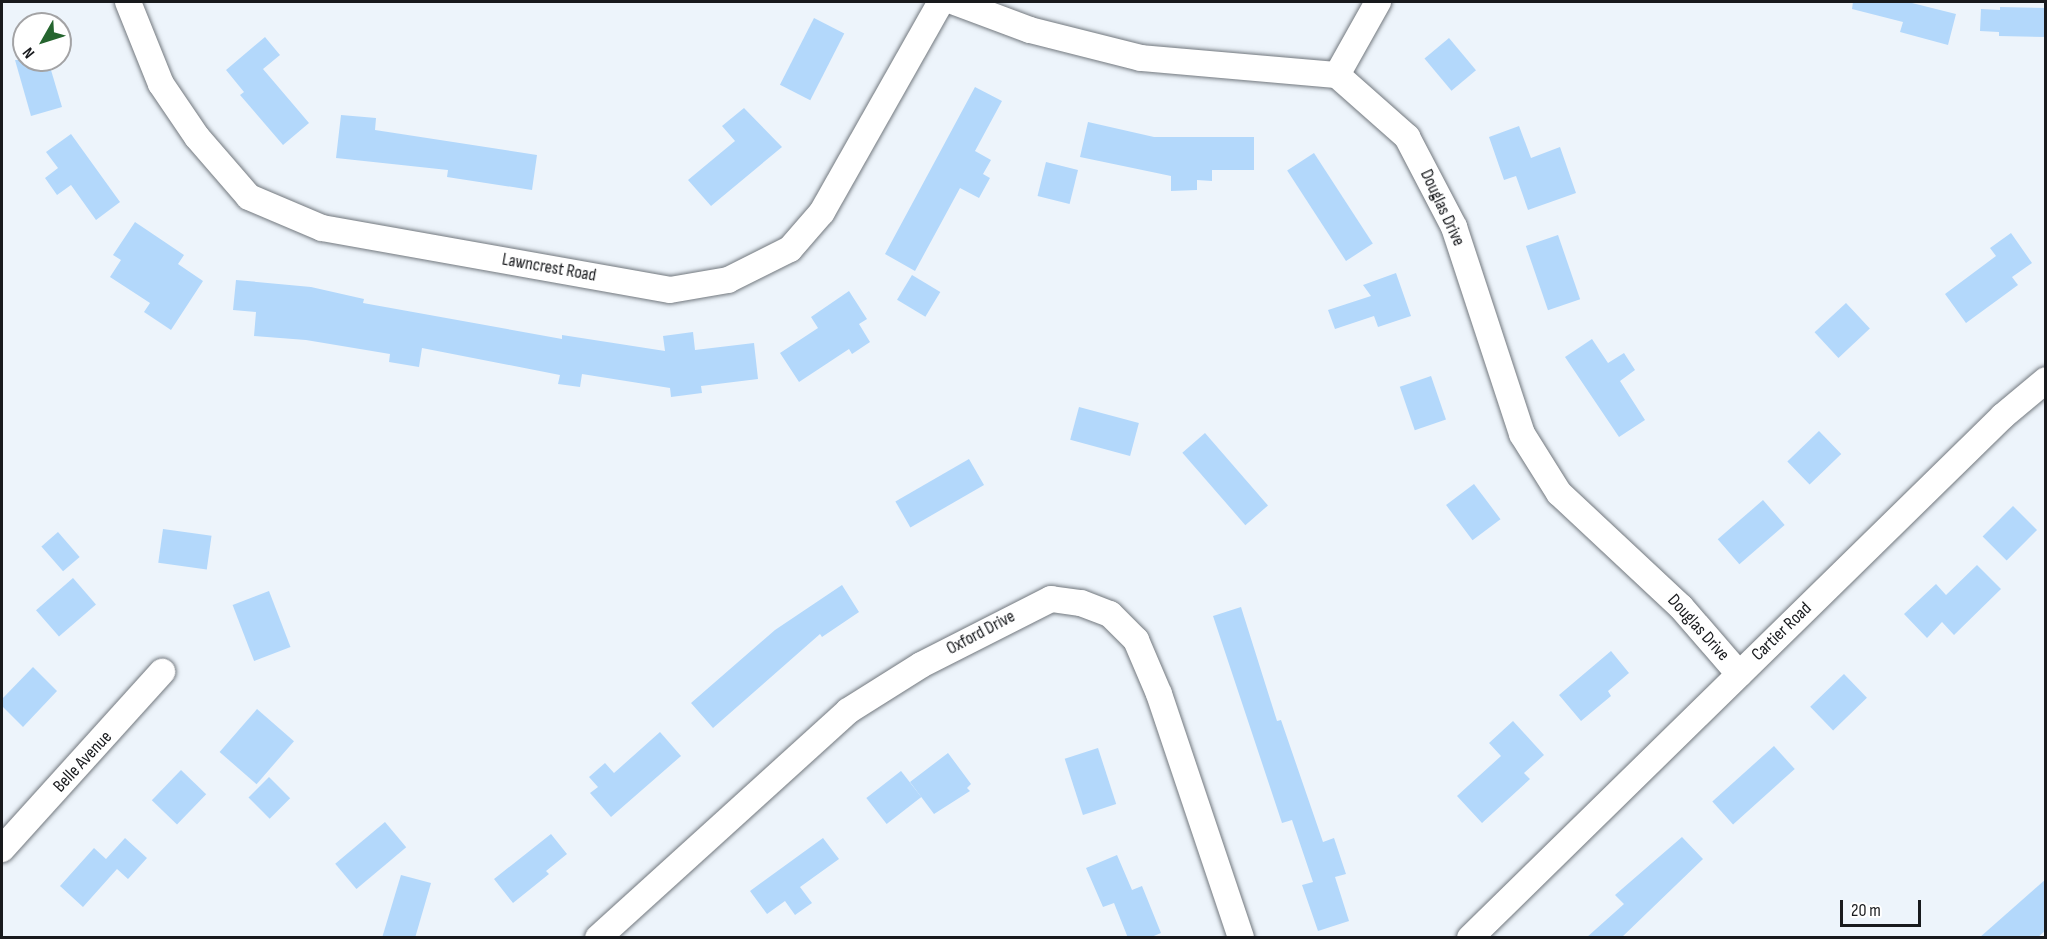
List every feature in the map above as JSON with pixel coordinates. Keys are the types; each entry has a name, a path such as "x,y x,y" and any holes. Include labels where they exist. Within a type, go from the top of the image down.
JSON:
{"street":[{"name":"Lawncrest Road","path":"128,2 160,84 197,137 249,196 321,228 670,290 728,280 790,249 822,212 941,2"},
{"path":"955,2 1030,30 1141,58 1337,75 1378,2"},
{"name":"Douglas Drive","path":"1337,75 1407,136 1454,227 1522,434 1559,494 1681,607 1739,674"},
{"name":"Cartier Road","path":"1470,938 2002,416 2046,380"},
{"name":"Oxford Drive","path":"598,938 848,711 921,665 1051,599 1081,603 1110,614 1136,640 1159,694 1241,938"},
{"name":"Belle Avenue","path":"2,849 162,672"}],"building":[{"path":"1853,2 1908,2 1956,14 1948,45 1900,32 1903,22 1852,9"},
{"path":"2000,7 2046,8 2046,37 1999,36 1999,32 1980,31 1981,9 2000,10"},
{"path":"814,18 844,33 810,100 780,85"},
{"path":"265,37 280,55 263,69 309,123 283,145 240,95 244,92 226,70"},
{"path":"1449,38 1476,70 1451,91 1424,59"},
{"path":"18,72 52,72 62,107 31,116"},
{"path":"975,87 1002,101 975,151 991,160 983,174 990,178 979,198 960,188 915,271 885,254"},
{"path":"744,108 782,147 711,206 688,180 735,141 722,126"},
{"path":"341,115 376,118 375,130 537,155 532,190 447,177 448,170 336,158"},
{"path":"1088,122 1154,137 1254,137 1254,170 1212,170 1212,181 1197,180 1197,190 1171,191 1171,176 1080,157"},
{"path":"1519,126 1531,158 1560,147 1576,193 1528,210 1516,176 1504,180 1489,137"},
{"path":"71,134 120,202 96,220 71,185 57,195 45,178 58,168 46,152"},
{"path":"1314,153 1373,244 1346,261 1287,170"},
{"path":"1046,162 1078,170 1070,204 1038,196"},
{"path":"135,222 184,255 178,264 203,281 171,330 144,312 150,303 110,277 121,260 113,255"},
{"path":"2011,233 2032,263 2012,277 2018,285 1966,323 1945,294 1996,256 1990,248"},
{"path":"1558,235 1580,299 1548,310 1526,246"},
{"path":"1396,273 1411,316 1378,327 1374,316 1335,329 1328,310 1371,296 1363,285"},
{"path":"912,275 940,292 925,317 897,300"},
{"path":"236,280 311,287 364,299 363,303 562,339 562,335 665,351 663,336 693,332 695,350 754,343 758,379 701,386 702,393 671,397 670,388 582,374 580,387 558,384 560,375 422,348 419,367 389,362 390,354 306,340 254,336 256,312 233,310"},
{"path":"849,291 867,319 859,324 870,342 852,354 849,349 799,382 780,353 818,328 811,317"},
{"path":"1846,303 1870,329 1838,358 1815,332"},
{"path":"1592,339 1608,363 1624,353 1635,370 1620,381 1645,420 1619,437 1565,357"},
{"path":"1431,376 1446,419 1415,430 1400,387"},
{"path":"1079,407 1139,423 1130,456 1070,440"},
{"path":"1819,431 1841,454 1810,485 1787,462"},
{"path":"1205,433 1268,505 1245,525 1182,453"},
{"path":"969,459 984,485 910,527 895,502"},
{"path":"1474,484 1500,519 1473,540 1446,505"},
{"path":"1763,500 1785,525 1739,564 1718,539"},
{"path":"2013,506 2037,530 2007,560 1983,536"},
{"path":"163,529 212,536 207,569 158,563"},
{"path":"58,532 80,557 63,571 41,546"},
{"path":"1977,565 2001,589 1954,635 1942,622 1927,638 1904,614 1936,584 1946,595"},
{"path":"73,578 96,604 59,637 36,610"},
{"path":"842,585 859,612 822,637 820,634 713,728 691,703 775,630"},
{"path":"269,591 291,647 254,661 233,605"},
{"path":"1241,607 1277,721 1281,720 1323,842 1334,838 1346,874 1335,877 1349,921 1318,931 1302,885 1313,882 1292,820 1282,823 1213,616"},
{"path":"1611,651 1629,673 1608,691 1611,696 1581,721 1559,695"},
{"path":"33,667 57,691 23,727 2,706 2,699"},
{"path":"1844,674 1867,698 1833,730 1810,707"},
{"path":"257,709 294,741 257,784 220,752"},
{"path":"1513,721 1544,755 1524,773 1530,779 1482,823 1457,796 1501,756 1489,743"},
{"path":"660,732 681,756 611,817 590,793 598,787 589,777 605,763 614,773"},
{"path":"1774,746 1795,769 1733,825 1712,802"},
{"path":"1098,748 1116,804 1083,815 1065,759"},
{"path":"948,753 971,784 967,788 970,791 934,814 910,782"},
{"path":"181,770 206,794 177,825 152,800"},
{"path":"901,771 921,797 887,824 866,798"},
{"path":"269,777 290,798 270,819 248,798"},
{"path":"385,822 406,847 356,889 335,864"},
{"path":"551,834 567,854 546,871 549,874 513,903 494,879"},
{"path":"1682,837 1703,859 1621,938 1586,938 1624,904 1615,895"},
{"path":"125,838 147,858 128,879 117,869 83,907 60,886 94,848 106,859"},
{"path":"823,838 839,859 800,887 812,903 795,915 785,901 767,914 750,891"},
{"path":"1117,855 1132,890 1142,886 1161,933 1149,938 1128,938 1114,903 1103,907 1086,868"},
{"path":"401,875 431,883 415,938 382,938"},
{"path":"2046,879 2046,930 2037,938 1979,938"}]}
